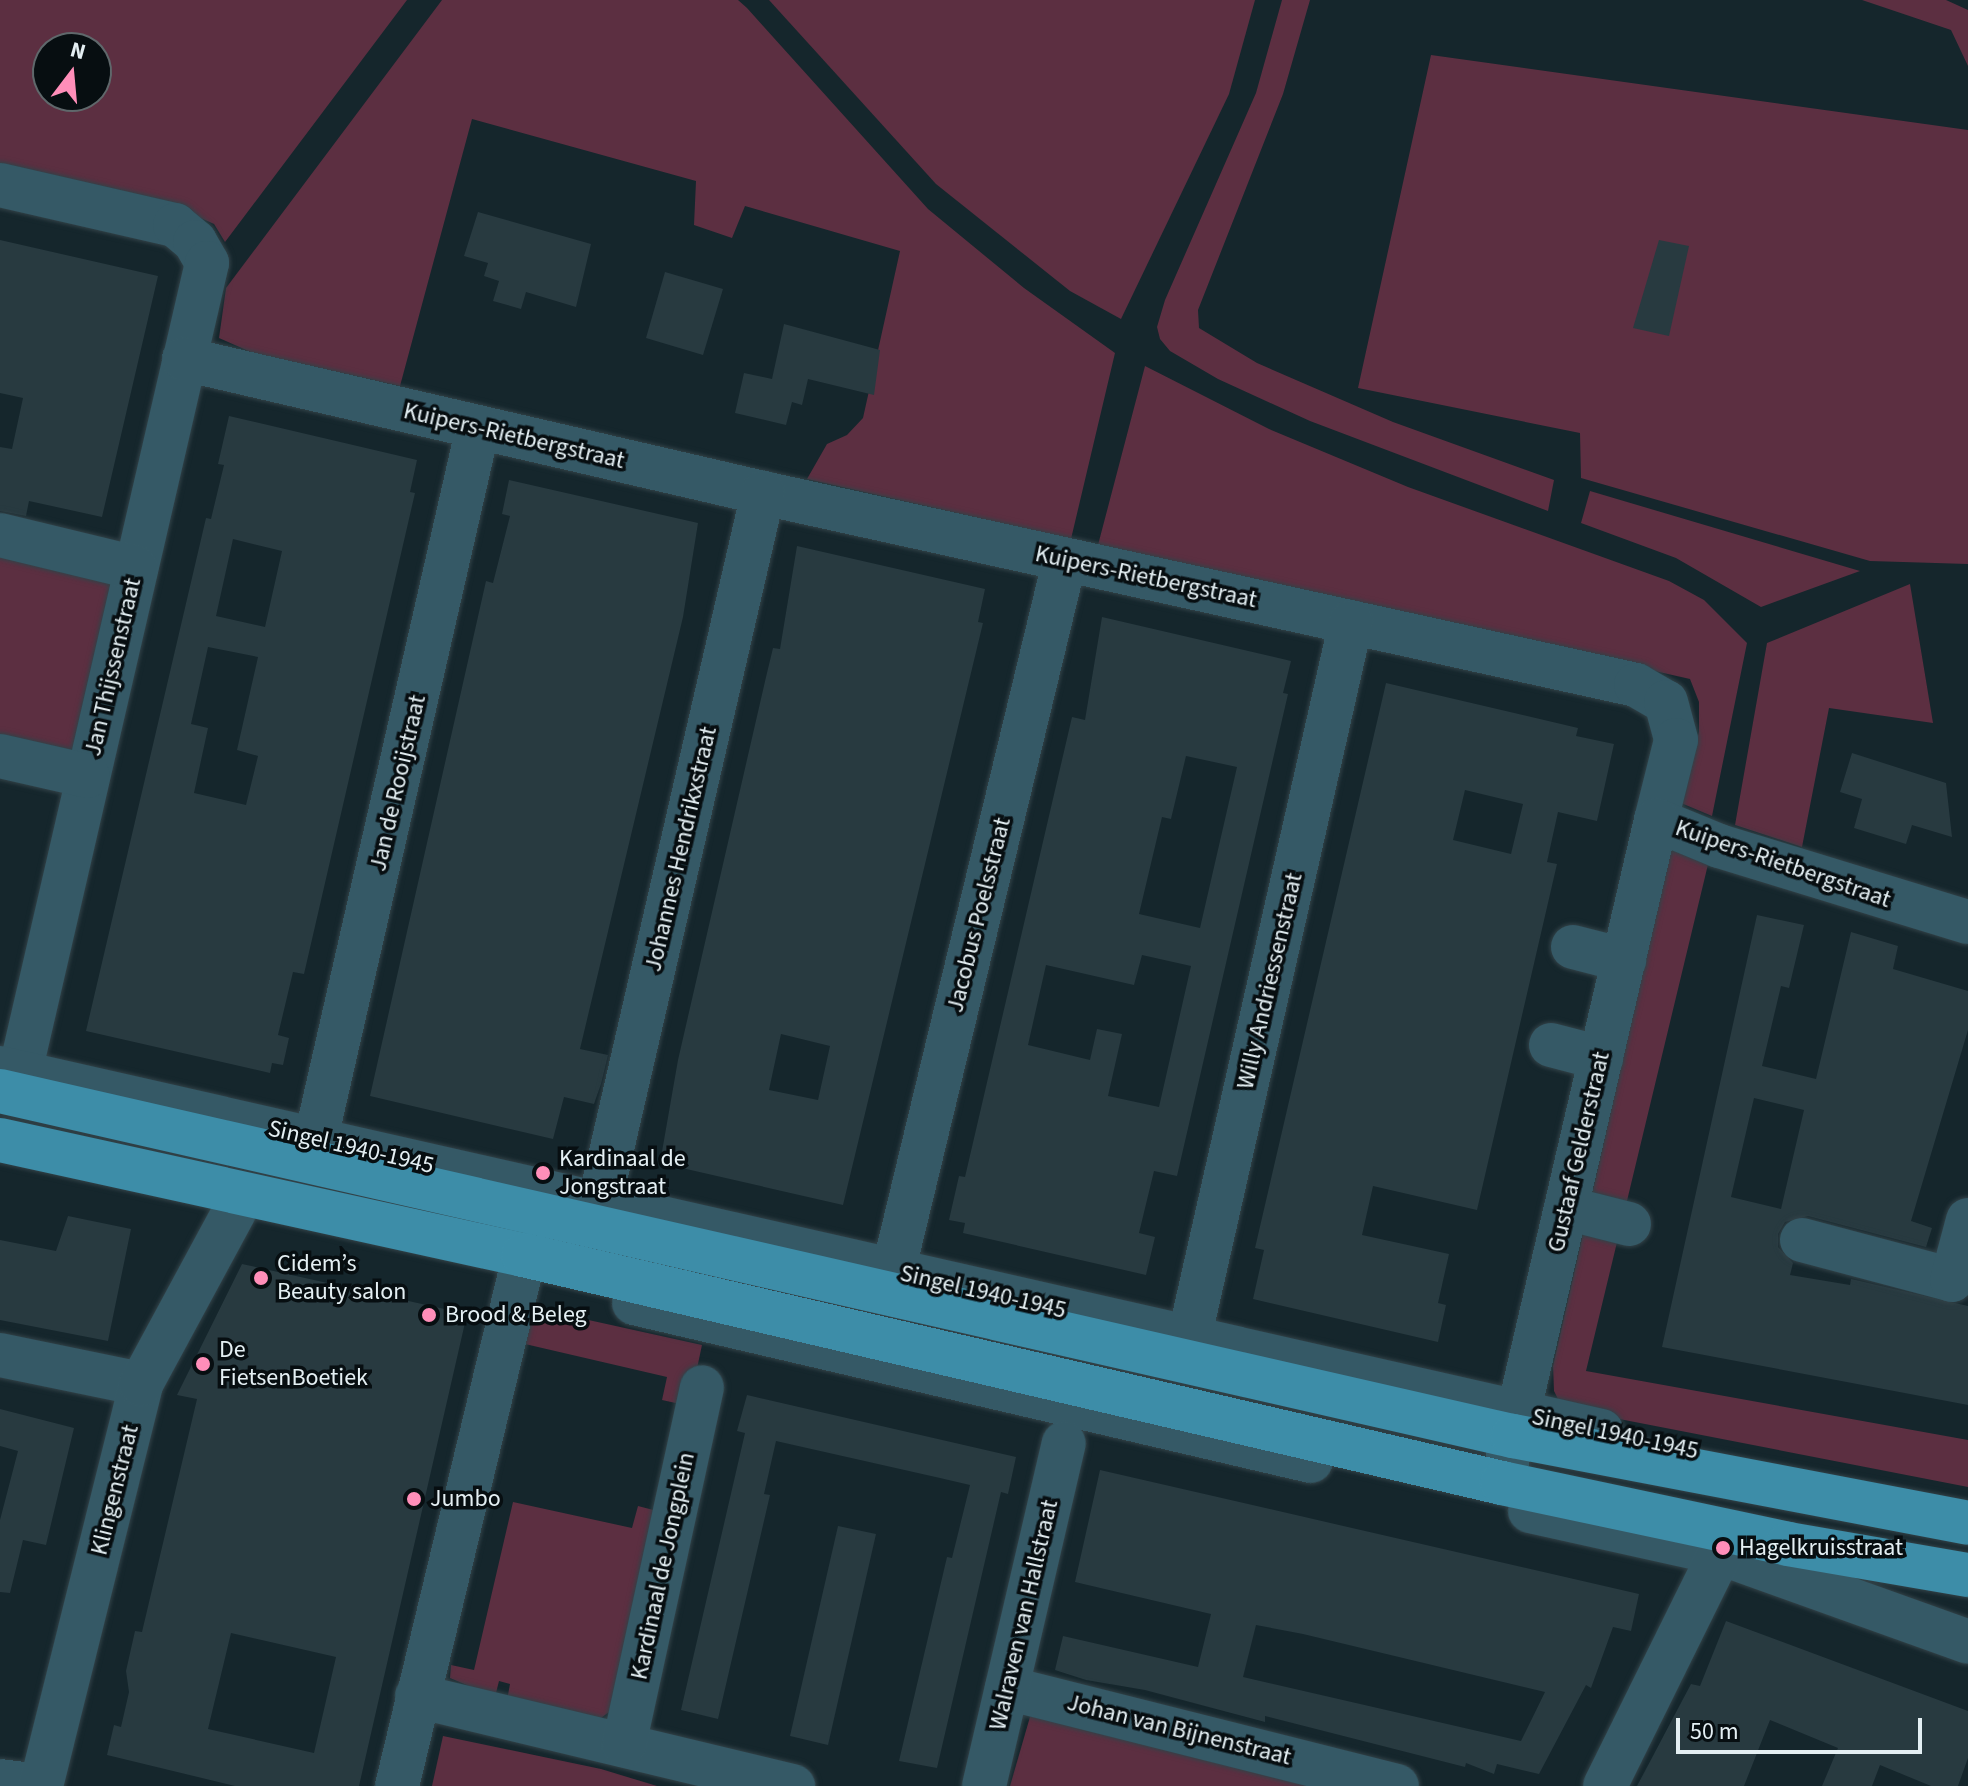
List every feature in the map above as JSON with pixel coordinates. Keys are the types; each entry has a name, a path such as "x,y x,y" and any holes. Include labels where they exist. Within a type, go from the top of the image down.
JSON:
{"main road":[{"name":"Singel 1940-1945","path":"9,1081 535,1213 1968,1523"},
{"path":"0,1140 164,1176 520,1265 1502,1483 1788,1544 1968,1575"}],"street":[{"name":"Jan Thijssenstraat","path":"0,185 175,225 195,242 207,263 88,776 9,1081"},
{"name":"Kuipers-Rietbergstraat","path":"184,359 763,493 1636,685 1666,702 1676,740 1656,820 1733,851 1968,922"},
{"name":"Jan de Rooijstraat","path":"316,1138 478,427"},
{"name":"Johannes Hendrikxstraat","path":"599,1205 763,493"},
{"path":"0,535 136,568"},
{"name":"Jacobus Poelsstraat","path":"893,1272 1065,559"},
{"name":"Willy Andriessenstraat","path":"1189,1339 1351,622"},
{"path":"0,756 88,776"},
{"name":"Gustaaf Gelderstraat","path":"1502,1483 1656,820"},
{"path":"1573,947 1624,960"},
{"path":"1551,1045 1601,1058"},
{"name":"Singel 1940-1945","path":"9,1081 316,1138 1189,1339 1516,1425 1968,1503"},
{"path":"164,1176 178,1201 520,1265 1720,1553 1968,1642"},
{"path":"1566,1208 1629,1224"},
{"name":"Klingenstraat","path":"41,1786 141,1384 234,1212"},
{"path":"397,1786 520,1265 535,1213"},
{"path":"1802,1240 1952,1280 1968,1220"},
{"path":"0,1355 141,1384"},
{"name":"Kardinaal de Jongplein","path":"624,1745 702,1387"},
{"name":"Walraven van Hallstraat","path":"984,1786 1064,1443"},
{"path":"1605,1786 1720,1553"},
{"name":"Johan van Bijnenstraat","path":"1007,1688 1397,1786"},
{"path":"417,1696 624,1745 678,1772 793,1786"},
{"path":"0,1781 41,1786"}],"shaded area":[{"path":"0,0 407,0 225,242 214,224 196,216 0,170"},
{"path":"442,0 738,0 928,209 1024,288 1115,353 1071,539 807,479 827,444 847,435 863,418 900,251 745,206 732,238 694,225 696,181 472,119 400,386 253,353 219,338 226,288"},
{"path":"769,0 1255,0 1229,94 1121,319 1070,291 936,184"},
{"path":"1282,0 1310,0 1283,94 1198,310 1199,328 1257,363 1393,422 1554,480 1548,511 1310,421 1218,379 1170,351 1160,339 1157,327 1165,300 1256,93"},
{"path":"1862,0 1946,0 1968,10 1968,66 1951,30"},
{"path":"1431,55 1968,130 1968,564 1870,561 1581,478 1580,433 1358,388"},
{"path":"1145,366 1269,429 1408,487 1669,581 1704,600 1747,643 1712,816 1681,803 1699,732 1699,702 1690,679 1098,545"},
{"path":"1590,491 1860,571 1761,607 1676,558 1581,523"},
{"path":"0,547 118,575 74,759 0,740"},
{"path":"1910,584 1933,723 1829,708 1802,847 1735,825 1767,643"},
{"path":"1674,834 1711,852 1586,1371 1968,1440 1968,1487 1573,1410 1560,1403 1554,1391 1553,1366"},
{"path":"534,1308 702,1345 689,1406 662,1400 667,1377 525,1344"},
{"path":"513,1502 632,1528 638,1506 661,1512 609,1712 601,1718 507,1700 510,1684 499,1681 495,1697 450,1678 451,1665 474,1670"},
{"path":"1032,1710 1365,1786 1010,1786"},
{"path":"443,1736 601,1769 657,1786 432,1786"}],"building":[{"path":"478,212 591,244 576,307 526,292 521,309 493,301 499,281 484,276 488,263 464,256"},
{"path":"0,240 158,276 102,517 29,501 26,516 0,511 0,447 12,449 23,398 0,393"},
{"path":"1659,240 1689,246 1669,336 1633,328"},
{"path":"665,272 723,289 703,355 646,338"},
{"path":"784,324 880,350 874,395 808,379 802,405 792,402 786,425 735,413 744,373 772,379"},
{"path":"229,416 417,460 410,492 415,493 304,974 293,972 278,1035 289,1038 283,1065 272,1063 270,1073 86,1031 206,518 211,519 224,465 218,464","holes":["233,539 282,551 265,627 216,616","208,647 258,657 237,750 258,756 246,805 194,793 208,728 191,724"]},
{"path":"509,480 698,523 683,617 580,1049 608,1055 594,1104 564,1097 553,1139 370,1096 486,581 493,583 510,516 502,514"},
{"path":"797,546 985,589 978,622 983,623 843,1205 660,1163 678,1060 766,677 773,648 780,649","holes":["781,1034 830,1046 818,1100 769,1090"]},
{"path":"1102,617 1291,661 1283,693 1288,694 1177,1176 1154,1171 1139,1233 1155,1237 1146,1275 963,1233 965,1223 949,1220 959,1176 965,1177 1072,717 1085,720","holes":["1186,756 1237,767 1200,928 1139,914 1162,817 1171,819","1142,955 1191,966 1159,1107 1108,1096 1122,1034 1097,1029 1090,1060 1028,1045 1046,965 1134,985"]},
{"path":"1386,683 1578,728 1576,736 1614,744 1597,821 1558,812 1547,862 1557,864 1477,1210 1373,1186 1362,1235 1449,1254 1438,1303 1446,1305 1438,1342 1253,1299 1264,1250 1255,1248","holes":["1465,790 1523,804 1511,854 1453,840"]},
{"path":"1852,753 1946,783 1952,837 1912,825 1906,844 1854,828 1862,799 1840,792"},
{"path":"1757,915 1804,925 1789,988 1781,986 1762,1066 1816,1079 1851,932 1898,946 1893,969 1968,991 1968,1030 1911,1221 1932,1228 1926,1247 1808,1216 1785,1222 1778,1234 1778,1247 1793,1263 1790,1275 1850,1285 1851,1279 1968,1306 1968,1405 1662,1347","holes":["1754,1098 1804,1110 1781,1209 1731,1197"]},
{"path":"68,1216 131,1229 108,1341 0,1320 0,1240 56,1251"},
{"path":"242,1264 467,1314 359,1786 235,1786 107,1755 114,1725 121,1727 129,1692 126,1671 135,1631 142,1632 197,1399 177,1395","holes":["231,1633 336,1657 314,1753 208,1729"]},
{"path":"747,1395 1016,1457 1008,1494 1001,1492 937,1768 899,1761 947,1557 952,1558 970,1485 940,1478 776,1441 764,1494 770,1495 718,1719 681,1710 745,1433 737,1431"},
{"path":"0,1409 74,1428 46,1545 23,1540 10,1593 0,1592 0,1520 18,1451 0,1446"},
{"path":"1100,1470 1639,1594 1631,1631 1613,1627 1591,1688 1586,1685 1539,1774 1497,1764 1494,1774 1466,1763 1465,1767 1265,1716 1265,1722 1055,1670 1063,1636 1198,1667 1211,1614 1075,1582","holes":["1256,1625 1545,1692 1521,1741 1243,1677"]},
{"path":"838,1526 876,1534 828,1745 790,1736"},
{"path":"1726,1621 1968,1711 1968,1758 1958,1786 1931,1786 1880,1765 1872,1786 1822,1786 1838,1748 1770,1720 1744,1786 1637,1786 1691,1684 1700,1686"}],"place":[{"name":"Kardinaal de Jongstraat","path":"543,1173"},
{"name":"Cidem’s Beauty salon","path":"261,1278"},
{"name":"Brood & Beleg","path":"429,1315"},
{"name":"De FietsenBoetiek","path":"203,1364"},
{"name":"Jumbo","path":"414,1499"},
{"name":"Hagelkruisstraat","path":"1723,1548"}]}
